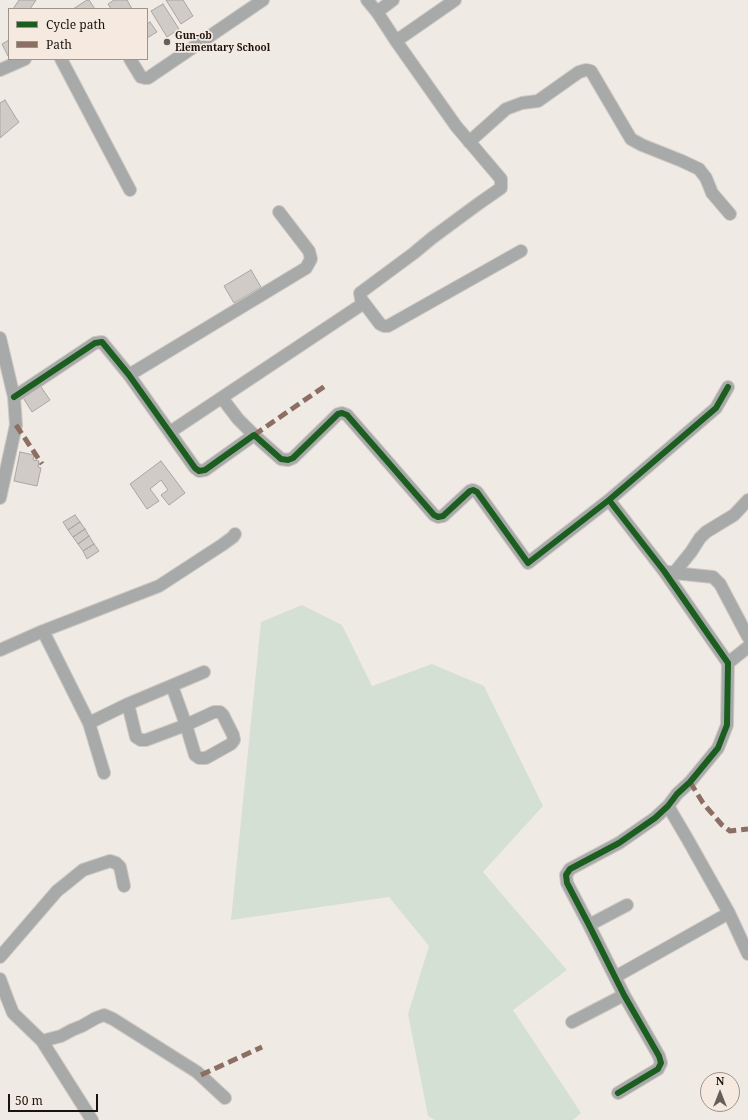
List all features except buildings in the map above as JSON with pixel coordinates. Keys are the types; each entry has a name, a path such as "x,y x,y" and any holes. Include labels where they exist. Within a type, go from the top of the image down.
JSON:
{"street":[{"path":"131,60 141,77 148,78 263,0"},
{"path":"367,0 377,12 456,126 501,179 501,188 360,293 361,299 380,324 388,326 521,251"},
{"path":"377,12 392,0"},
{"path":"396,41 455,0"},
{"path":"0,70 22,60"},
{"path":"62,60 130,190"},
{"path":"469,142 506,108 522,103 538,101 579,72 586,70 591,71 631,138 642,145 699,169 706,178 712,193 730,214"},
{"path":"129,375 306,268 311,259 310,251 279,212"},
{"path":"170,432 364,303"},
{"path":"0,338 14,397 16,425 0,498"},
{"path":"14,397 95,343 102,342 129,375 195,468 199,471 205,470 254,435"},
{"path":"222,398 238,419 254,435 281,459 288,460 293,458 338,414 342,413 347,415 434,515 438,517 443,516 470,491 473,490 477,492 528,563 609,500 716,408 728,387"},
{"path":"609,500 669,572 728,663 727,725 718,748 690,782 655,818 619,844 570,869 566,875 567,883 624,995 659,1056 660,1063 658,1069 618,1093"},
{"path":"669,572 691,552 706,532 734,515 748,500"},
{"path":"0,650 43,631 160,586 222,545 235,534"},
{"path":"669,572 713,577 720,584 748,637"},
{"path":"43,631 89,723 104,773"},
{"path":"728,663 748,647"},
{"path":"89,723 128,704 204,672"},
{"path":"128,704 136,737 141,740 146,740 186,725 172,686"},
{"path":"668,806 729,913 748,954"},
{"path":"0,957 56,891 83,870 110,861 116,863 120,867 124,886"},
{"path":"589,925 627,905"},
{"path":"615,977 729,913"},
{"path":"0,979 13,1013 42,1041 92,1120"},
{"path":"572,1022 624,995"},
{"path":"42,1041 61,1036 104,1015 113,1019 198,1072 225,1098"}],"shaded area":[{"path":"302,605 342,625 372,686 432,664 484,686 543,806 483,872 567,970 513,1010 581,1113 573,1120 435,1120 428,1116 408,1014 429,946 389,897 231,920 261,622"}],"marked path":[{"path":"254,435 325,386"},
{"path":"16,425 42,464"},
{"path":"690,782 703,803 722,825 730,831 748,829"},
{"path":"201,1075 262,1047"}],"cycle path":[{"path":"14,397 95,343 102,342 129,375 195,468 199,471 205,470 254,435 281,459 288,460 293,458 338,414 342,413 347,415 434,515 438,517 443,516 470,491 473,490 477,492 528,563 609,500 716,408 728,387"},
{"path":"609,500 664,571 728,663 727,725 718,748 690,782 655,818 619,843 570,869 566,875 567,883 624,995 659,1056 661,1063 658,1069 618,1093"}],"place":[{"name":"Gun-ob Elementary School","path":"167,42"}]}
